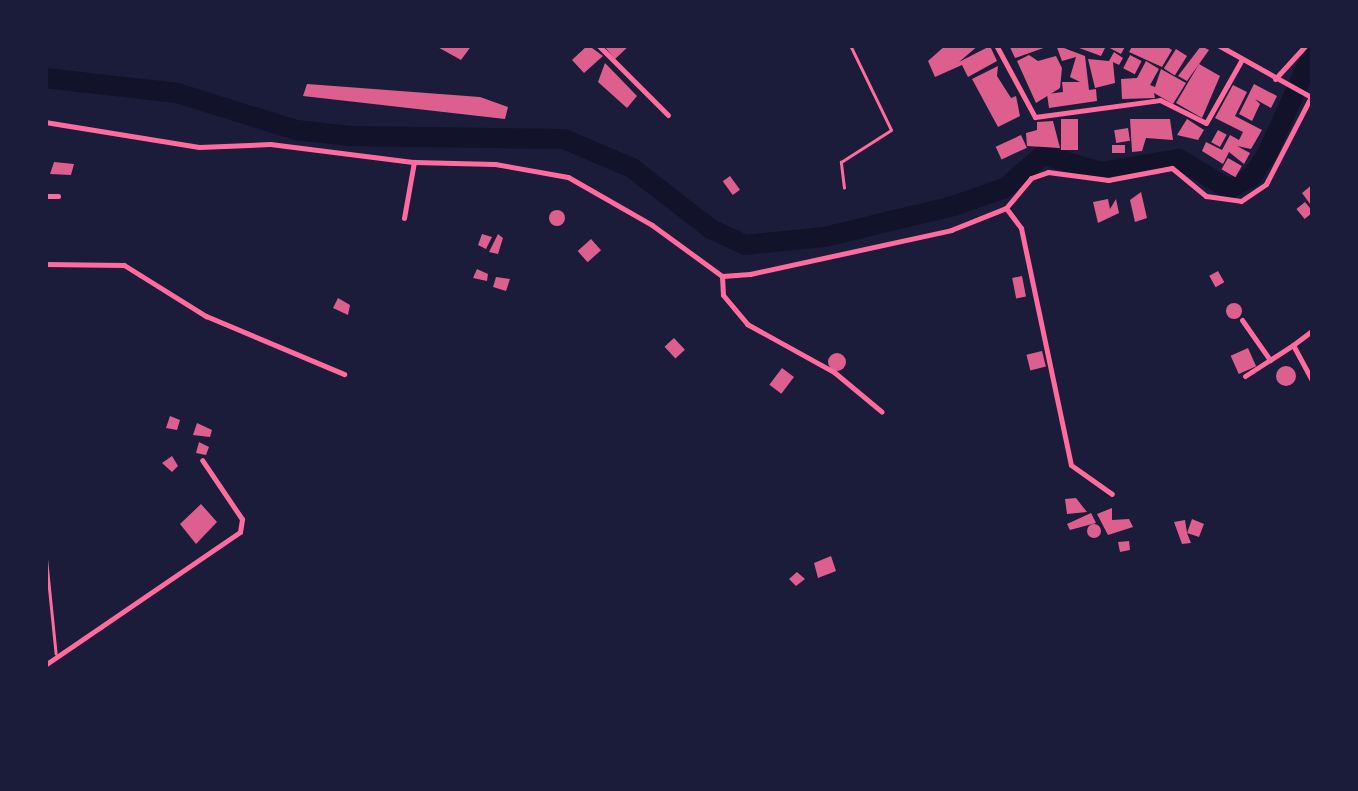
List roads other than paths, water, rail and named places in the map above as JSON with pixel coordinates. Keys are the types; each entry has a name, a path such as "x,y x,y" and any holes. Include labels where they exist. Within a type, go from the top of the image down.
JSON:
{"street":[{"path":"598,45 668,116"},
{"path":"996,45 1035,117 1160,100 1206,123 1242,59"},
{"path":"1278,80 1306,45"},
{"path":"45,122 199,147 270,144 414,162 495,164 568,177 652,225 722,276 874,250 1006,208 1030,178 1048,172 1108,180 1163,168 1178,170 1206,196 1241,201 1266,184 1312,98 1220,46"},
{"path":"404,218 414,162"},
{"path":"45,196 58,196"},
{"path":"1006,208 1021,228 1071,465 1112,494"},
{"path":"45,264 124,265 206,316 344,374"},
{"path":"722,276 723,294 746,324 834,372 882,412"},
{"path":"1242,320 1270,360"},
{"path":"1245,376 1313,330"},
{"path":"1293,345 1313,382"},
{"path":"45,665 240,532 242,519 202,460"},
{"path":"399,746 412,746"}],"lane":[{"path":"844,188 840,162 891,130 850,45"},
{"path":"45,544 56,655"}],"waterway":[{"path":"45,78 177,93 296,130 351,136 564,139 632,168 711,229 745,245 824,237 953,206 1005,188 1043,155 1101,172 1179,159 1229,189 1252,177 1267,154 1313,53"}]}
